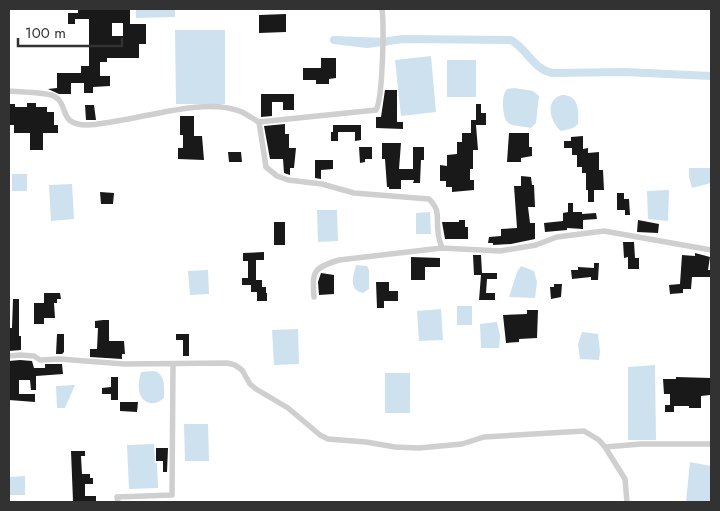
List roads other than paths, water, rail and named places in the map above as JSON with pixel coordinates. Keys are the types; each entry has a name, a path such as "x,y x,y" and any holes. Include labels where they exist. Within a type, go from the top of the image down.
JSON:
{"street":[{"path":"9,91 53,96 60,101 66,118 75,123 88,125 194,107 224,108 242,112 259,122 376,110 379,102 382,60 382,9"},
{"path":"259,122 266,167 277,176 288,180 322,184 354,193 429,199 436,206 438,214 437,230 442,248"},
{"path":"314,298 313,277 315,270 322,265 339,260 442,248 500,251 536,245 557,237 604,231 711,250"},
{"path":"9,356 34,356 40,360 76,360 124,364 227,363 235,365 242,370 250,384 256,389 288,408 320,435 328,439 418,448 462,444 484,437 584,430 606,447 625,479 627,502"},
{"path":"118,502 118,497 172,496 173,365"},
{"path":"606,447 641,444 711,444"}],"water":[{"path":"136,9 175,9 175,17 136,18"},
{"path":"175,30 225,30 225,104 176,104"},
{"path":"431,56 436,112 401,116 395,60"},
{"path":"447,60 476,60 476,97 447,97"},
{"path":"514,88 533,91 539,96 536,123 531,128 510,124 505,118 504,95 507,89"},
{"path":"562,95 568,96 575,101 578,109 578,124 573,128 561,131 552,117 551,106 556,98"},
{"path":"689,168 711,168 711,183 692,188"},
{"path":"12,174 27,174 27,191 12,191"},
{"path":"72,184 74,219 51,221 49,185"},
{"path":"669,190 668,221 648,219 647,191"},
{"path":"317,210 337,210 338,241 318,242"},
{"path":"430,212 431,234 416,234 416,213"},
{"path":"356,265 367,266 369,270 369,289 363,293 353,286"},
{"path":"521,266 534,271 537,282 535,298 509,297 517,272"},
{"path":"208,270 209,294 190,295 188,271"},
{"path":"457,306 472,306 472,325 457,325"},
{"path":"441,309 443,340 419,341 417,311"},
{"path":"497,322 500,336 499,348 481,348 480,324"},
{"path":"298,329 299,364 274,365 272,330"},
{"path":"582,332 598,334 599,360 580,359 578,344"},
{"path":"655,365 656,440 628,440 628,367"},
{"path":"154,371 161,375 164,386 164,398 150,403 145,401 140,395 139,381 141,372"},
{"path":"385,373 410,373 410,413 385,413"},
{"path":"75,385 65,408 57,408 56,386"},
{"path":"184,424 208,424 209,461 185,461"},
{"path":"154,444 158,488 129,489 127,445"},
{"path":"690,462 711,466 710,502 686,502"},
{"path":"25,476 25,495 9,495 9,477"}],"waterway":[{"path":"385,42 334,40 367,44 403,39 511,40 535,63 545,71 552,73 625,72 711,76"}]}
